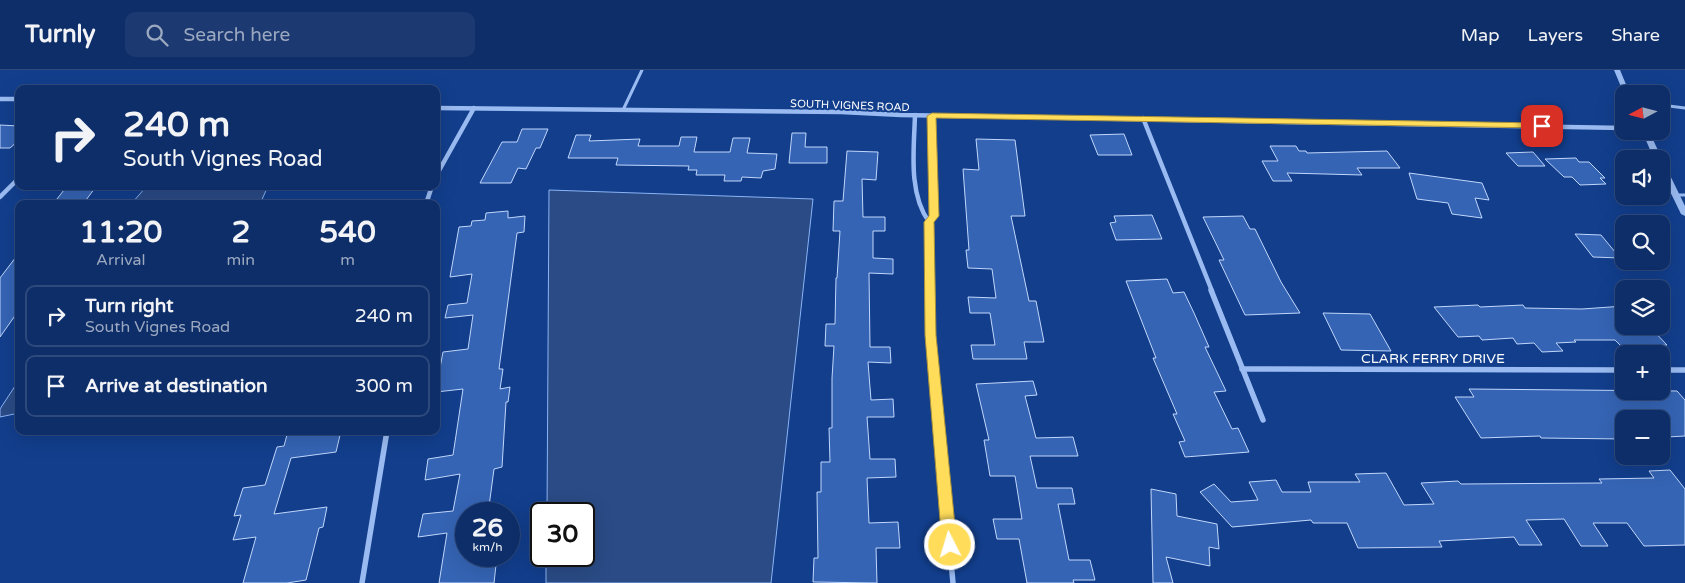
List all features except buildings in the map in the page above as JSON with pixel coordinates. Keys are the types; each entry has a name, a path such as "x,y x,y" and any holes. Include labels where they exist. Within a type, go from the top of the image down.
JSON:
{"street":[{"path":"1617,70 1623,85"},
{"path":"0,98 15,99"},
{"name":"SOUTH VIGNES ROAD","path":"440,108 841,112 932,116 1143,118 1615,128"},
{"path":"440,169 474,108"},
{"path":"915,115 914,168 922,216 929,222"},
{"path":"932,116 934,216 929,222 930,335 953,583"},
{"path":"1143,118 1262,420"},
{"path":"0,197 15,182"},
{"path":"1670,183 1685,214"},
{"name":"CLARK FERRY DRIVE","path":"1242,369 1615,370"},
{"path":"1670,370 1685,370"},
{"path":"362,583 386,435"}],"lane":[{"path":"623,110 642,70"},
{"path":"1670,106 1685,108"},
{"path":"1676,195 1685,196"}],"water":[{"path":"143,190 266,190 262,200 135,200"},
{"path":"549,190 813,199 771,583 546,583 546,567 595,567 595,502 547,502"},
{"path":"15,386 15,414 0,417 0,409"}],"route":[{"path":"950,545 930,335 929,222 934,216 932,116 1542,126"}]}
